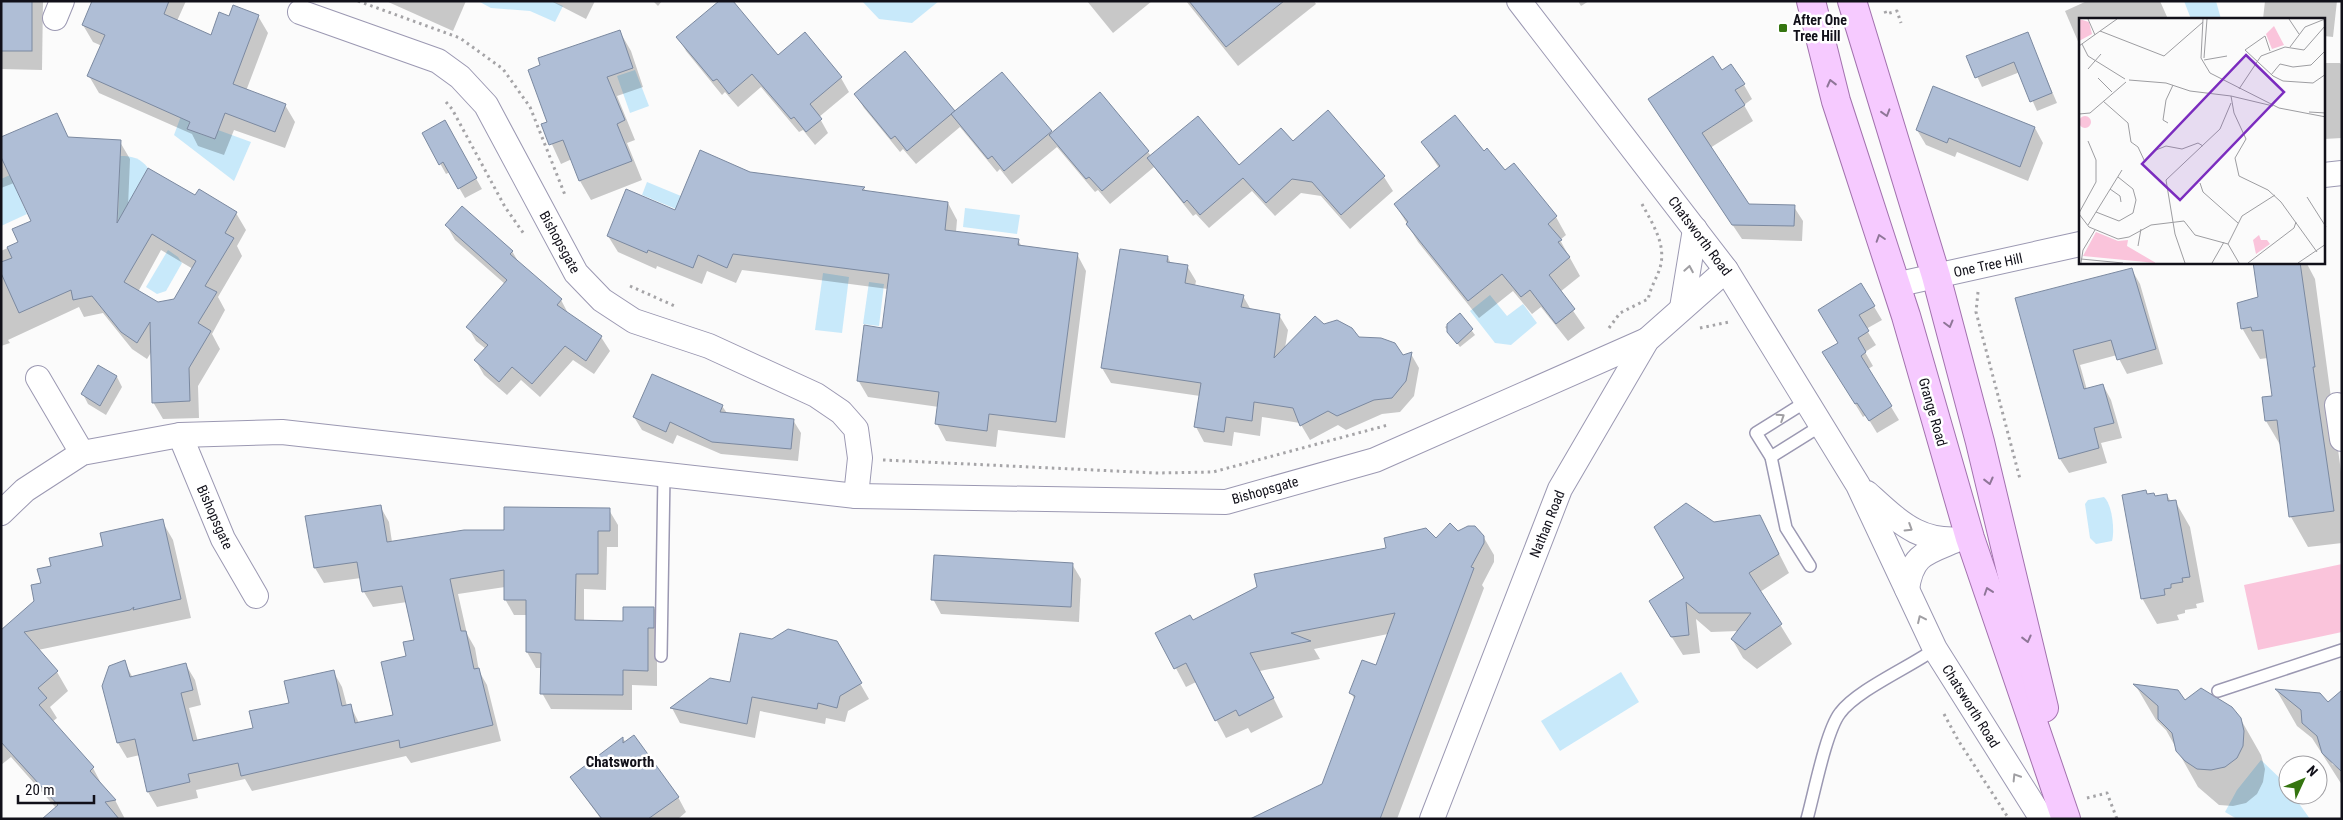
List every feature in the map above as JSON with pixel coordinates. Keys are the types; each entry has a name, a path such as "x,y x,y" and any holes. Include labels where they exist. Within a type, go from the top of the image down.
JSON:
{"main road":[{"name":"Grange Road","path":"1811,1 1836,101 1896,284 1963,539 2066,819"},
{"path":"1852,1 1936,276 1980,442 2054,748 2086,819"}],"street":[{"name":"Chatsworth Road","path":"1519,1 1726,270 1858,485 1935,649 2042,819"},
{"name":"Bishopsgate","path":"300,12 438,61 460,77 486,105 576,273 602,300 634,321 709,346 816,395 841,412 856,429 864,496"},
{"path":"2326,175 2342,173"},
{"path":"1682,308 1696,229"},
{"name":"One Tree Hill","path":"1896,284 2079,244"},
{"name":"Nathan Road","path":"1432,819 1560,489 1647,340 1726,270"},
{"name":"Bishopsgate","path":"1,513 25,490 82,453 180,435 282,432 864,496 1226,502 1375,460 1647,340"},
{"path":"38,378 82,453"},
{"path":"2337,405 2342,439"},
{"name":"Bishopsgate","path":"180,435 223,539 256,596"},
{"name":"Chatsworth Road","path":"1858,485 1908,528 1927,538 1963,539"},
{"path":"1907,589 1910,572 1915,562 1922,555 1963,539"}],"lane":[{"path":"1807,401 1756,433 1771,457 1786,528 1810,566"},
{"path":"1771,457 1822,425"},
{"path":"661,656 664,475"},
{"path":"1807,819 1830,735 1839,714 1852,700 1935,649"},
{"path":"2218,691 2342,650"}],"path":[{"path":"358,1 460,38 503,69 530,108 566,198"},
{"path":"1883,8 1886,14 1897,11 1901,23"},
{"path":"1641,203 1658,233 1662,252 1660,268 1648,299 1651,308"},
{"path":"627,285 686,311"},
{"path":"1978,286 1976,312 2020,479"},
{"path":"1605,335 1620,313 1648,299"},
{"path":"864,496 875,460 1158,472 1213,472 1396,423"},
{"path":"2082,790 2085,798 2107,793 2117,819"}],"shaded area":[{"path":"2342,564 2342,632 2258,650 2244,585"}],"water":[{"path":"478,1 552,1 563,6 555,22 530,11 491,8"},
{"path":"862,1 939,1 912,23 879,19"},
{"path":"2184,1 2216,1 2221,18 2191,18"},
{"path":"635,70 649,106 630,113 617,76"},
{"path":"181,116 190,121 187,129 214,139 218,130 251,142 234,181 174,135"},
{"path":"120,156 136,158 148,168 118,222"},
{"path":"10,175 27,214 1,226 1,179"},
{"path":"647,182 698,203 693,216 642,195"},
{"path":"965,208 1020,215 1017,234 963,227"},
{"path":"168,250 178,257 182,263 166,291 157,294 146,287"},
{"path":"823,273 849,277 842,333 815,330"},
{"path":"869,282 884,284 879,326 863,324"},
{"path":"1490,295 1507,316 1523,304 1537,323 1511,345 1495,343 1470,311"},
{"path":"2104,497 2111,511 2113,536 2112,541 2096,544 2090,538 2085,504 2088,500"},
{"path":"1621,672 1639,702 1560,751 1541,721"},
{"path":"2261,760 2278,776 2278,805 2300,805 2310,819 2237,819 2225,812 2237,790"}],"building":[{"path":"1,1 32,1 32,51 1,51"},
{"path":"92,1 169,1 164,14 211,35 219,12 229,16 233,5 259,15 233,84 286,104 275,132 225,113 215,139 187,129 190,122 87,76 105,35 82,25"},
{"path":"719,1 733,1 778,55 805,32 842,77 810,104 822,119 806,132 794,117 791,119 752,74 729,94 717,79 713,81 676,37"},
{"path":"1189,1 1284,1 1226,47"},
{"path":"620,30 633,68 607,77 625,120 617,124 632,161 579,181 563,140 549,145 541,124 547,122 528,70 540,65 538,58"},
{"path":"2028,32 2052,93 2030,102 2014,62 1975,78 1966,56"},
{"path":"905,51 955,111 907,151 895,136 891,139 854,94"},
{"path":"1713,56 1722,70 1731,64 1745,84 1735,90 1745,105 1702,133 1749,204 1795,205 1794,226 1732,225 1648,99"},
{"path":"1002,72 1052,131 1004,171 992,156 988,159 951,114"},
{"path":"1933,86 2035,127 2020,167 1949,138 1947,143 1916,130"},
{"path":"1100,92 1149,151 1102,191 1089,177 1086,179 1049,135"},
{"path":"1328,110 1385,176 1341,215 1312,182 1292,179 1266,203 1243,178 1200,215 1187,200 1184,203 1147,158 1198,116 1239,165 1281,128 1293,141"},
{"path":"57,113 68,137 121,140 117,223 148,168 195,195 199,189 237,212 225,233 234,238 205,286 217,292 198,323 211,331 189,368 190,401 152,403 150,322 137,343 121,332 92,296 73,300 71,290 19,313 1,273 1,262 12,258 7,247 18,242 12,229 31,221 1,157 1,137","holes":["152,234 196,261 174,299 158,302 124,282"]},
{"path":"1455,115 1484,151 1487,148 1505,170 1514,163 1557,216 1548,224 1562,240 1558,242 1570,257 1549,275 1575,309 1556,324 1530,290 1521,297 1502,274 1468,301 1406,224 1408,222 1394,204 1440,166 1421,142"},
{"path":"445,120 477,178 458,189 443,162 439,165 422,133"},
{"path":"700,150 750,172 865,187 862,190 948,202 945,230 1019,239 1018,245 1078,253 1056,422 989,414 987,431 935,424 939,392 857,381 864,325 882,328 889,274 733,254 727,268 698,255 693,268 648,250 647,253 607,236 626,189 675,210"},
{"path":"462,206 513,251 510,254 562,299 557,305 602,336 586,361 565,346 532,384 512,367 499,382 474,360 488,345 466,327 507,280 445,225"},
{"path":"1120,249 1168,256 1167,262 1188,265 1185,283 1244,295 1241,307 1280,314 1274,358 1315,316 1324,324 1337,320 1352,328 1359,337 1381,338 1395,343 1403,355 1412,352 1406,381 1392,398 1374,400 1337,416 1328,411 1300,426 1293,408 1254,402 1252,421 1226,417 1224,432 1194,427 1201,383 1101,368"},
{"path":"2253,264 2300,264 2334,511 2289,517 2277,420 2265,421 2262,397 2272,396 2263,330 2252,331 2251,327 2241,329 2237,303 2258,297"},
{"path":"2132,268 2156,349 2117,360 2111,340 2073,350 2084,389 2103,384 2114,423 2094,428 2099,448 2059,459 2015,298"},
{"path":"1861,283 1875,306 1859,315 1869,331 1858,338 1866,352 1861,356 1892,406 1869,421 1857,403 1855,404 1822,352 1838,343 1818,310"},
{"path":"1460,313 1473,329 1457,344 1447,332 1447,324"},
{"path":"98,365 117,376 100,406 81,394"},
{"path":"652,374 723,405 720,412 794,419 791,449 712,442 670,422 666,432 633,417"},
{"path":"2146,490 2147,494 2154,493 2155,496 2167,494 2168,501 2176,500 2190,577 2182,578 2183,582 2171,584 2171,588 2164,589 2165,595 2141,599 2122,495"},
{"path":"1686,503 1714,522 1760,515 1779,554 1749,573 1782,624 1745,650 1731,639 1751,613 1699,613 1686,602 1689,635 1671,637 1649,601 1684,578 1654,527"},
{"path":"381,505 387,542 464,530 504,530 504,507 610,508 610,531 598,531 598,574 576,574 575,620 623,621 623,607 654,607 654,628 648,628 648,671 623,670 623,695 540,694 541,653 526,652 526,600 504,600 504,570 450,579 461,631 466,631 474,669 479,668 493,725 400,748 399,740 241,776 238,763 188,774 190,782 147,792 135,739 117,743 102,686 109,666 125,660 130,677 186,663 193,690 181,693 193,741 253,728 249,711 289,703 284,681 334,670 342,706 351,704 355,723 393,715 381,662 406,656 403,642 414,640 402,586 362,592 357,562 314,568 305,516"},
{"path":"163,519 181,599 133,610 134,607 130,610 24,632 58,671 38,688 47,698 39,705 94,767 90,771 116,800 105,802 119,819 42,819 58,805 1,742 1,630 34,601 31,585 41,583 37,569 51,566 49,558 103,546 100,533"},
{"path":"1450,523 1458,531 1468,526 1475,526 1484,536 1484,543 1471,567 1474,568 1380,819 1250,819 1322,784 1355,696 1349,693 1362,660 1376,665 1395,613 1291,633 1311,641 1250,653 1274,698 1239,716 1236,710 1215,721 1186,663 1174,669 1155,633 1190,615 1193,620 1257,587 1254,574 1386,548 1384,538 1426,528 1436,538"},
{"path":"934,555 1073,563 1071,607 931,600"},
{"path":"788,629 837,641 862,683 840,696 837,708 818,703 817,709 752,697 747,724 670,708 710,678 730,682 740,633 772,639"},
{"path":"2133,684 2178,690 2185,700 2201,688 2232,707 2241,718 2244,731 2243,746 2237,758 2225,767 2211,770 2197,769 2185,761 2176,751 2172,733 2158,719 2158,706"},
{"path":"2275,689 2320,693 2328,702 2342,690 2342,772 2328,759 2328,755 2322,753 2317,736 2302,723 2301,710"},
{"path":"634,735 679,797 648,819 602,819 570,777 623,737 623,743"}],"place":[{"name":"After One Tree Hill","path":"1783,28"}],"district":[{"name":"Chatsworth","path":"620,762"}]}
